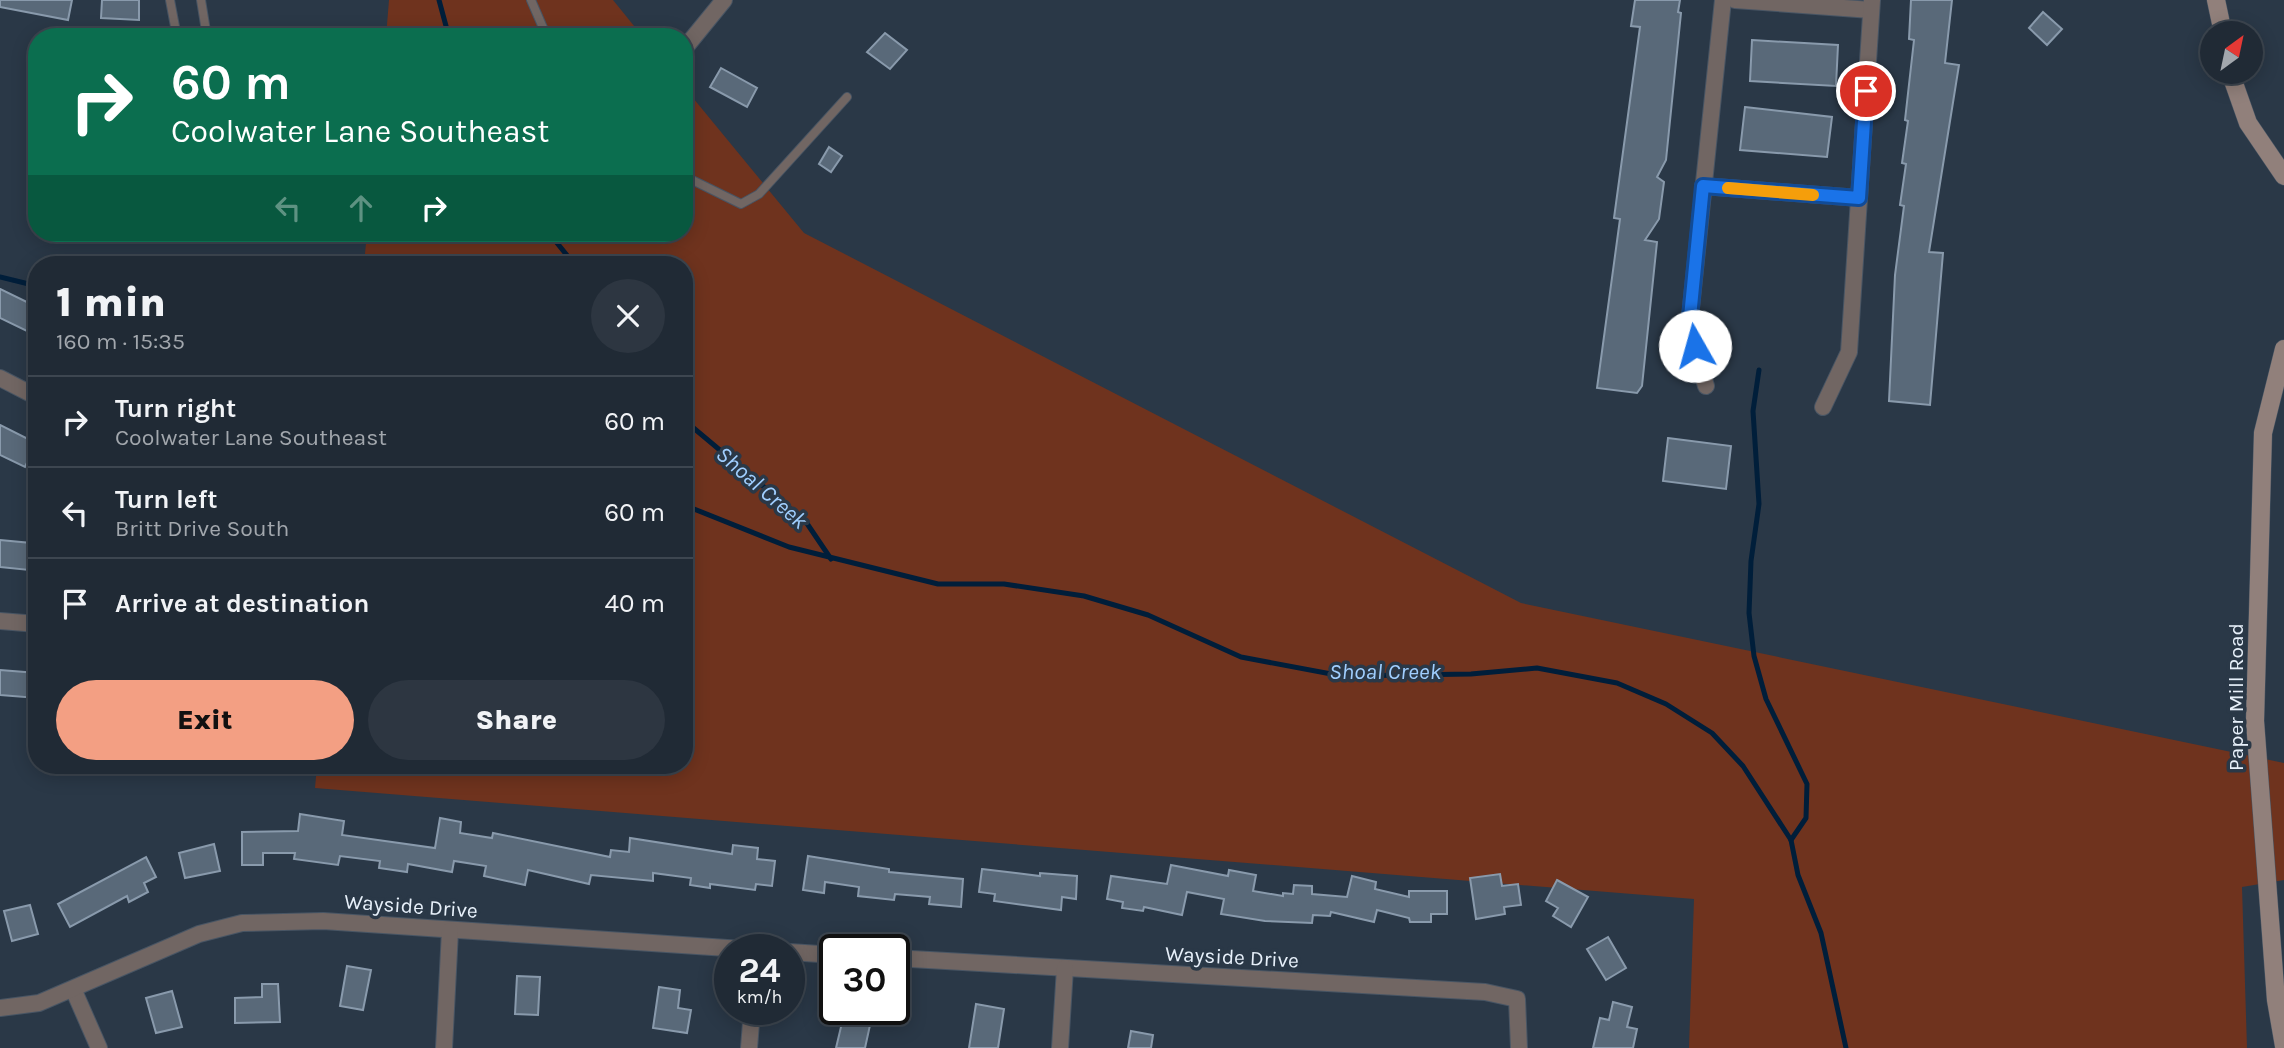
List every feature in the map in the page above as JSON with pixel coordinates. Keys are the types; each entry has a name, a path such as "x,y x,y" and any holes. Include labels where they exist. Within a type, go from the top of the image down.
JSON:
{"street":[{"path":"693,38 724,0"},
{"path":"1706,386 1689,327 1723,0"},
{"path":"1735,0 1872,5 1849,352 1823,407"},
{"path":"2216,0 2220,21"},
{"path":"2234,84 2248,123 2279,170 2284,183"},
{"path":"1703,186 1859,198"},
{"name":"Paper Mill Road","path":"2284,349 2263,433 2255,721 2276,1000 2284,1046"},
{"path":"0,378 28,392"},
{"path":"0,621 28,623"},
{"name":"Wayside Drive","path":"0,1008 39,1003 74,991 199,934 242,923 323,921 714,947"},
{"path":"444,1048 450,931"},
{"name":"Wayside Drive","path":"910,959 1485,992 1517,999 1519,1048"},
{"path":"1060,1048 1065,968"},
{"path":"74,991 99,1048"},
{"path":"749,1048 751,1025"}],"lane":[{"path":"170,0 175,28"},
{"path":"201,0 206,28"},
{"path":"531,0 544,28"},
{"path":"693,180 741,204 759,194 847,97"}],"shaded area":[{"path":"389,0 613,0 636,28 387,28"},
{"path":"693,98 804,233 1521,603 2284,763 2284,880 2242,887 2247,1048 1689,1048 1694,899 315,788 316,774 693,774 693,256 365,256 366,242 693,242"}],"building":[{"path":"0,0 72,0 68,20 0,7"},
{"path":"102,0 139,0 139,20 101,18"},
{"path":"1635,0 1680,0 1678,12 1681,13 1666,160 1657,177 1664,182 1659,219 1645,240 1657,242 1642,386 1637,393 1597,388 1620,219 1614,218 1640,27 1631,26"},
{"path":"1911,0 1952,0 1945,63 1959,65 1929,252 1943,253 1930,405 1889,401 1895,275 1904,206 1900,205 1906,164 1902,163 1914,40 1909,39"},
{"path":"2043,12 2062,29 2047,45 2029,28"},
{"path":"885,33 907,50 890,69 867,52"},
{"path":"1752,40 1838,45 1836,86 1750,81"},
{"path":"721,68 757,88 747,107 710,87"},
{"path":"1745,107 1832,117 1827,157 1740,150"},
{"path":"829,147 842,156 831,172 819,164"},
{"path":"0,289 28,303 28,332 0,318"},
{"path":"0,425 28,439 28,460 25,467 0,455"},
{"path":"1668,438 1731,446 1726,489 1663,481"},
{"path":"0,540 28,543 28,570 0,567"},
{"path":"0,670 28,672 28,697 0,695"},
{"path":"300,814 344,821 342,835 435,848 440,818 461,822 460,833 492,838 493,833 610,857 611,850 629,852 630,838 732,854 733,845 758,848 757,859 775,861 772,886 756,884 755,890 710,884 710,888 690,885 691,878 653,873 653,881 591,875 589,884 528,870 525,885 484,876 486,866 454,861 452,872 408,864 407,872 379,868 380,861 340,856 338,865 294,859 295,853 263,853 263,865 242,865 242,832 298,831"},
{"path":"214,844 220,871 185,878 179,853"},
{"path":"808,856 889,869 889,872 963,879 961,907 929,904 930,897 895,894 894,900 858,896 859,887 825,882 824,893 803,890"},
{"path":"146,857 156,877 144,883 148,892 129,902 127,896 70,927 58,904"},
{"path":"1171,865 1228,876 1229,870 1256,875 1253,891 1283,896 1283,893 1293,894 1294,885 1312,886 1312,894 1347,897 1352,876 1376,882 1375,889 1409,897 1409,891 1447,891 1447,914 1431,914 1431,922 1410,922 1409,918 1377,910 1374,922 1331,912 1330,916 1313,915 1312,923 1265,921 1221,914 1224,899 1187,892 1182,915 1144,907 1143,911 1122,908 1123,902 1107,899 1111,876 1167,884"},
{"path":"982,869 1040,876 1040,873 1077,876 1076,899 1062,897 1061,910 994,901 995,894 979,892"},
{"path":"1500,874 1502,886 1518,884 1521,905 1504,907 1505,914 1476,919 1470,878"},
{"path":"1557,880 1588,897 1571,927 1553,916 1558,908 1546,901"},
{"path":"30,905 38,934 12,941 4,911"},
{"path":"1608,937 1626,968 1606,980 1587,949"},
{"path":"347,966 371,970 363,1010 340,1006"},
{"path":"517,976 540,977 538,1015 515,1014"},
{"path":"262,984 278,984 280,1022 235,1023 235,998 262,997"},
{"path":"659,987 680,990 678,1008 691,1010 687,1033 653,1028"},
{"path":"172,991 182,1027 156,1033 146,998"},
{"path":"1613,1002 1632,1007 1627,1027 1637,1029 1633,1048 1593,1048 1600,1018 1609,1020"},
{"path":"976,1004 1004,1009 998,1048 969,1048"},
{"path":"841,1025 870,1025 865,1048 836,1048"},
{"path":"1131,1031 1153,1035 1151,1048 1128,1048"}],"waterway":[{"name":"Shoal Creek","path":"439,0 447,28"},
{"name":"Shoal Creek","path":"556,242 568,256"},
{"path":"0,277 28,284"},
{"path":"1759,370 1753,411 1759,504 1751,561 1749,613 1754,656 1766,699 1807,784 1806,818 1791,840"},
{"name":"Shoal Creek","path":"693,428 806,522 831,559"},
{"name":"Shoal Creek","path":"693,509 789,547 938,584 1004,584 1084,596 1148,615 1241,657 1342,676 1471,674 1537,668 1617,683 1666,704 1712,733 1743,766 1791,840 1798,875 1821,933 1846,1048"}],"slow traffic":[{"path":"1728,188 1813,195"}],"route":[{"path":"1695,346 1689,327 1703,186 1859,198 1866,91"}]}
